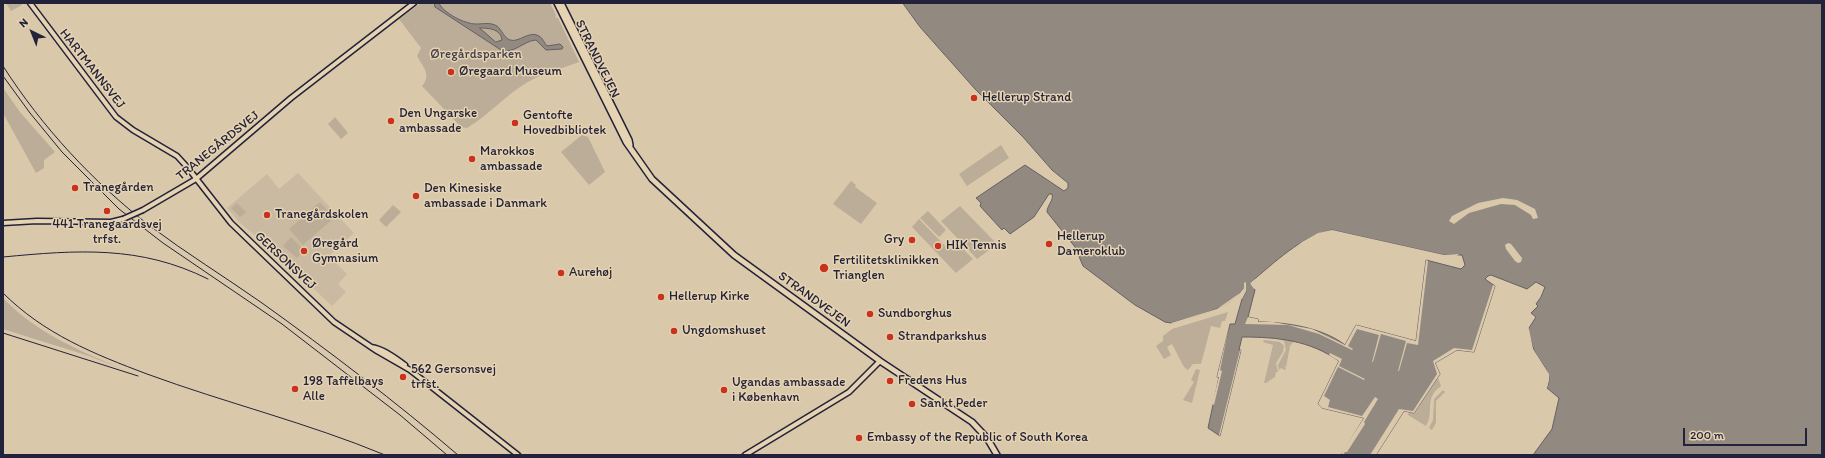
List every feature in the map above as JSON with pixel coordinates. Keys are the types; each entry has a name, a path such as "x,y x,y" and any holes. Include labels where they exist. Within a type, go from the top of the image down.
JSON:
{"main road":[{"name":"STRANDVEJEN","path":"557,3 626,142 652,179 722,244 880,362 972,422 987,438 997,455"},
{"name":"STRANDVEJEN","path":"561,3 629,140 630,146"}],"street":[{"name":"HARTMANNSVEJ","path":"30,3 116,117 133,130 174,153 196,179"},
{"name":"HARTMANNSVEJ","path":"33,3 34,9"},
{"name":"TRANEGÅRDSVEJ","path":"3,223 36,220 111,222 143,210 196,179 291,98 414,3"},
{"name":"GERSONSVEJ","path":"196,179 231,223 334,322 371,347 410,370 518,455"},
{"path":"745,455 849,392 880,362"}],"shaded area":[{"path":"435,3 439,3 441,7 450,14 471,24 492,24 497,26 506,38 510,40 517,40 528,35 535,35 542,38 547,46 560,44 563,47 562,49 546,50 536,40 515,49 506,51 501,50 435,7","holes":["480,28 497,31 502,40 496,42"]},
{"path":"903,3 1822,3 1822,455 1533,455 1552,429 1559,398 1547,388 1549,383 1548,373 1534,350 1529,328 1536,317 1531,313 1538,306 1536,304 1545,287 1536,282 1527,289 1491,275 1485,279 1495,286 1474,352 1457,350 1435,363 1440,374 1414,413 1404,411 1376,455 1341,455 1364,418 1322,408 1318,404 1339,361 1316,348 1280,339 1242,337 1239,350 1241,350 1220,436 1208,428 1219,377 1217,377 1230,324 1235,324 1242,299 1246,291 1244,288 1238,296 1221,307 1201,315 1171,323 1165,322 1135,305 1083,266 1075,247 1047,212 1052,199 1052,194 1049,194 1034,217 1010,234 1004,228 1002,230 980,206 981,203 976,198 1025,165 1064,191 1068,188 1068,183 1052,170 1023,137 975,89 920,27","holes":["1332,230 1444,255 1462,255 1465,265 1461,269 1426,260 1416,341 1356,325 1345,345 1336,339 1314,330 1279,323 1258,322 1258,319 1248,317 1255,290 1250,283 1288,251 1309,238 1321,233"]},
{"path":"298,173 354,233 329,256 347,274 338,284 346,292 332,306 267,245 240,223 227,208 267,174 279,189"}],"green space":[{"path":"6,3 21,3 22,5 11,11"},
{"name":"Øregårdsparken","path":"421,3 550,3 556,15 555,17 558,18 579,62 529,81 467,128 461,127 422,86 425,82 426,71 417,56 421,48 399,19"},
{"path":"3,88 20,112 55,152 44,160 44,168 36,173 3,113"},
{"path":"335,117 348,133 341,139 328,124"},
{"path":"582,135 588,137 605,172 589,185 561,152"},
{"path":"1001,145 1009,158 967,186 959,174"},
{"path":"851,181 856,185 855,187 877,203 861,224 833,204"},
{"path":"320,202 334,218 303,245 289,229"},
{"path":"237,203 246,212 240,217 231,208"},
{"path":"393,205 401,212 386,227 379,220"},
{"path":"960,206 995,242 996,245 977,259 941,221"},
{"path":"928,211 946,230 939,237 920,218"},
{"name":"HIK Tennis","path":"919,219 949,250 957,243 973,259 956,273 912,227"},
{"path":"291,237 304,250 297,258 283,246"},
{"path":"3,298 16,311 61,341 127,371 89,356 3,329"},
{"path":"1228,312 1225,321 1222,321 1220,328 1211,326 1201,364 1193,364 1188,370 1184,367 1172,344 1167,347 1171,355 1164,359 1156,346 1163,341 1163,336 1172,329"},
{"path":"1276,339 1295,340 1290,346 1286,367 1283,366 1286,368 1285,370 1281,368 1279,370 1278,365 1286,350 1284,341"},
{"path":"1264,340 1280,342 1284,346 1283,352 1276,363 1278,372 1276,372 1275,377 1266,383 1264,383 1273,345 1263,342"},
{"path":"1196,369 1200,370 1192,403 1183,400 1194,382 1191,380"},
{"path":"1437,375 1441,386 1432,396 1430,415 1426,426 1408,415 1409,412 1414,413"},
{"path":"1443,390 1445,392 1436,401 1436,423 1432,430 1429,428 1433,420 1434,399"}],"pier":[{"path":"1503,198 1517,200 1535,209 1538,218 1533,219 1531,215 1515,205 1501,204 1469,213 1454,224 1449,221 1452,216 1478,203"},
{"path":"1332,230 1444,255 1459,254 1457,256 1444,257 1332,232 1319,235 1304,244 1253,284 1256,288 1254,289 1251,285 1250,283 1302,242 1318,233"},
{"path":"1508,243 1511,244 1522,258 1521,262 1518,263 1515,261 1506,249 1505,245"},
{"path":"1426,260 1428,261 1418,345 1407,343 1399,371 1406,341 1381,334 1372,362 1379,335 1357,329 1348,346 1353,349 1352,350 1319,334 1288,325 1245,324 1248,317 1258,319 1258,322 1273,322 1312,329 1345,345 1356,325 1416,341"},
{"path":"1246,282 1246,291 1242,299 1240,298 1241,295 1218,310 1172,325 1171,323 1217,309 1240,293 1244,288 1244,283"},
{"path":"1493,285 1495,286 1474,352 1457,350 1435,363 1440,374 1414,413 1404,411 1376,455 1370,455 1399,409 1413,411 1437,374 1433,361 1454,348 1472,350"},
{"path":"1230,323 1220,370 1222,371 1214,405 1212,404 1219,377 1217,377"},
{"path":"1529,328 1533,349 1549,374 1547,388 1545,387 1547,374 1531,349 1527,330"},
{"path":"1241,350 1220,436 1219,435"},
{"path":"1330,353 1342,359 1339,366 1365,379 1364,380 1338,367 1324,396 1330,400 1328,407 1362,416 1375,397 1378,399 1364,422 1365,424 1347,452 1343,455 1341,455 1343,450 1364,418 1322,408 1318,404 1339,361 1329,355"}],"tram line":[{"path":"3,76 30,113 62,152 119,209 163,243 282,324 400,415 447,455"},
{"path":"3,257 82,252 133,255 158,260 183,268 208,279"},
{"path":"3,293 35,320 70,341 108,359 147,374 326,433 385,455"},
{"path":"3,333 138,376"}],"railway":[{"path":"3,66 34,111 52,132 89,172 129,209 164,236 262,303 362,377 458,455"}],"place":[{"name":"Øregaard Museum","path":"451,72"},
{"name":"Hellerup Strand","path":"974,98"},
{"name":"Den Ungarske ambassade","path":"391,121"},
{"name":"Gentofte Hovedbibliotek","path":"515,123"},
{"name":"Marokkos ambassade","path":"472,159"},
{"name":"Tranegården","path":"75,188"},
{"name":"Den Kinesiske ambassade i Danmark","path":"416,196"},
{"name":"441 Tranegaardsvej trfst.","path":"107,211"},
{"name":"Tranegårdskolen","path":"267,215"},
{"name":"Gry","path":"912,240"},
{"name":"Hellerup Dameroklub","path":"1049,244"},
{"name":"HIK Tennis","path":"938,246"},
{"name":"Øregård Gymnasium","path":"304,251"},
{"name":"Fertilitetsklinikken Trianglen","path":"824,268"},
{"name":"Aurehøj","path":"561,273"},
{"name":"Hellerup Kirke","path":"661,297"},
{"name":"Sundborghus","path":"870,314"},
{"name":"Ungdomshuset","path":"674,331"},
{"name":"Strandparkshus","path":"890,337"},
{"name":"562 Gersonsvej trfst.","path":"403,377"},
{"name":"Fredens Hus","path":"890,381"},
{"name":"198 Taffelbays Alle","path":"295,389"},
{"name":"Ugandas ambassade i København","path":"724,390"},
{"name":"Sankt Peder","path":"912,404"},
{"name":"Embassy of the Republic of South Korea","path":"859,438"}]}
